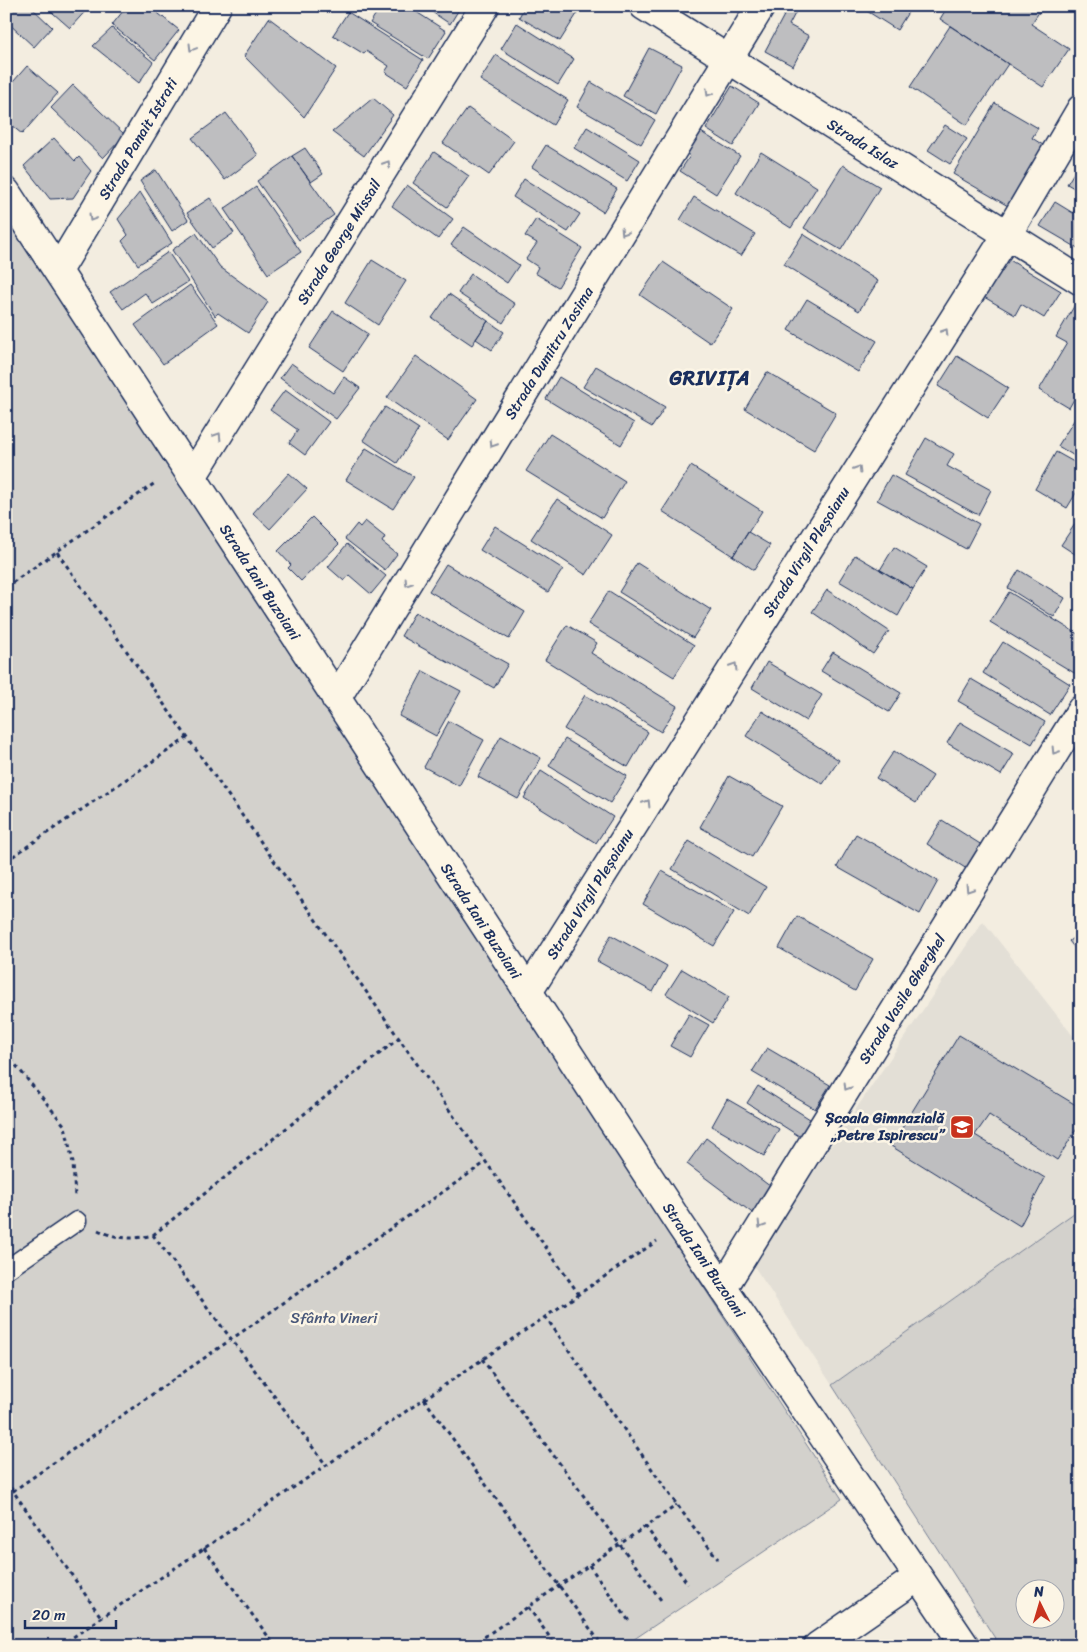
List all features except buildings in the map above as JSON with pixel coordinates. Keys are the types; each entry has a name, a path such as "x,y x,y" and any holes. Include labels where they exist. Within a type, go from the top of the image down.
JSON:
{"street":[{"name":"Strada Panait Istrati","path":"58,271 217,6"},
{"name":"Strada George Missail","path":"192,477 486,6"},
{"name":"Strada Islaz","path":"644,6 1081,281"},
{"name":"Strada Dumitru Zosima","path":"336,699 730,60 761,6"},
{"name":"Strada Virgil Pleșoianu","path":"528,992 1006,235 1081,109"},
{"name":"Strada Iani Buzoiani","path":"6,192 723,1288 965,1646"},
{"name":"Strada Vasile Gherghel","path":"723,1288 1081,710"},
{"path":"818,1646 918,1577"}],"lane":[{"path":"6,1270 77,1221"}],"path":[{"path":"6,588 155,483"},
{"path":"57,552 578,1293"},
{"path":"6,861 187,738"},
{"path":"6,1053 65,1126 73,1163 77,1221 113,1237 135,1239 152,1235 399,1038"},
{"path":"6,1496 486,1162"},
{"path":"152,1235 326,1465"},
{"path":"60,1646 650,1245"},
{"path":"545,1316 677,1504 718,1559"},
{"path":"482,1359 661,1600"},
{"path":"424,1398 599,1641"},
{"path":"6,1481 102,1617"},
{"path":"471,1646 677,1504"},
{"path":"645,1526 688,1584"},
{"path":"204,1548 275,1646"},
{"path":"589,1565 629,1621"},
{"path":"528,1606 556,1646"}],"shaded area":[{"name":"Școala Gimnazială „Petre Ispirescu”","path":"983,921 1081,1046 1081,1208 832,1385 752,1263"}],"green space":[{"name":"Sfânta Vineri","path":"6,219 842,1499 624,1646 6,1646"},
{"path":"1081,1208 1081,1646 1000,1646 832,1385"}],"place":[{"name":"Școala Gimnazială „Petre Ispirescu”","path":"962,1127"}],"district":[{"name":"GRIVIȚA","path":"710,378"}]}
